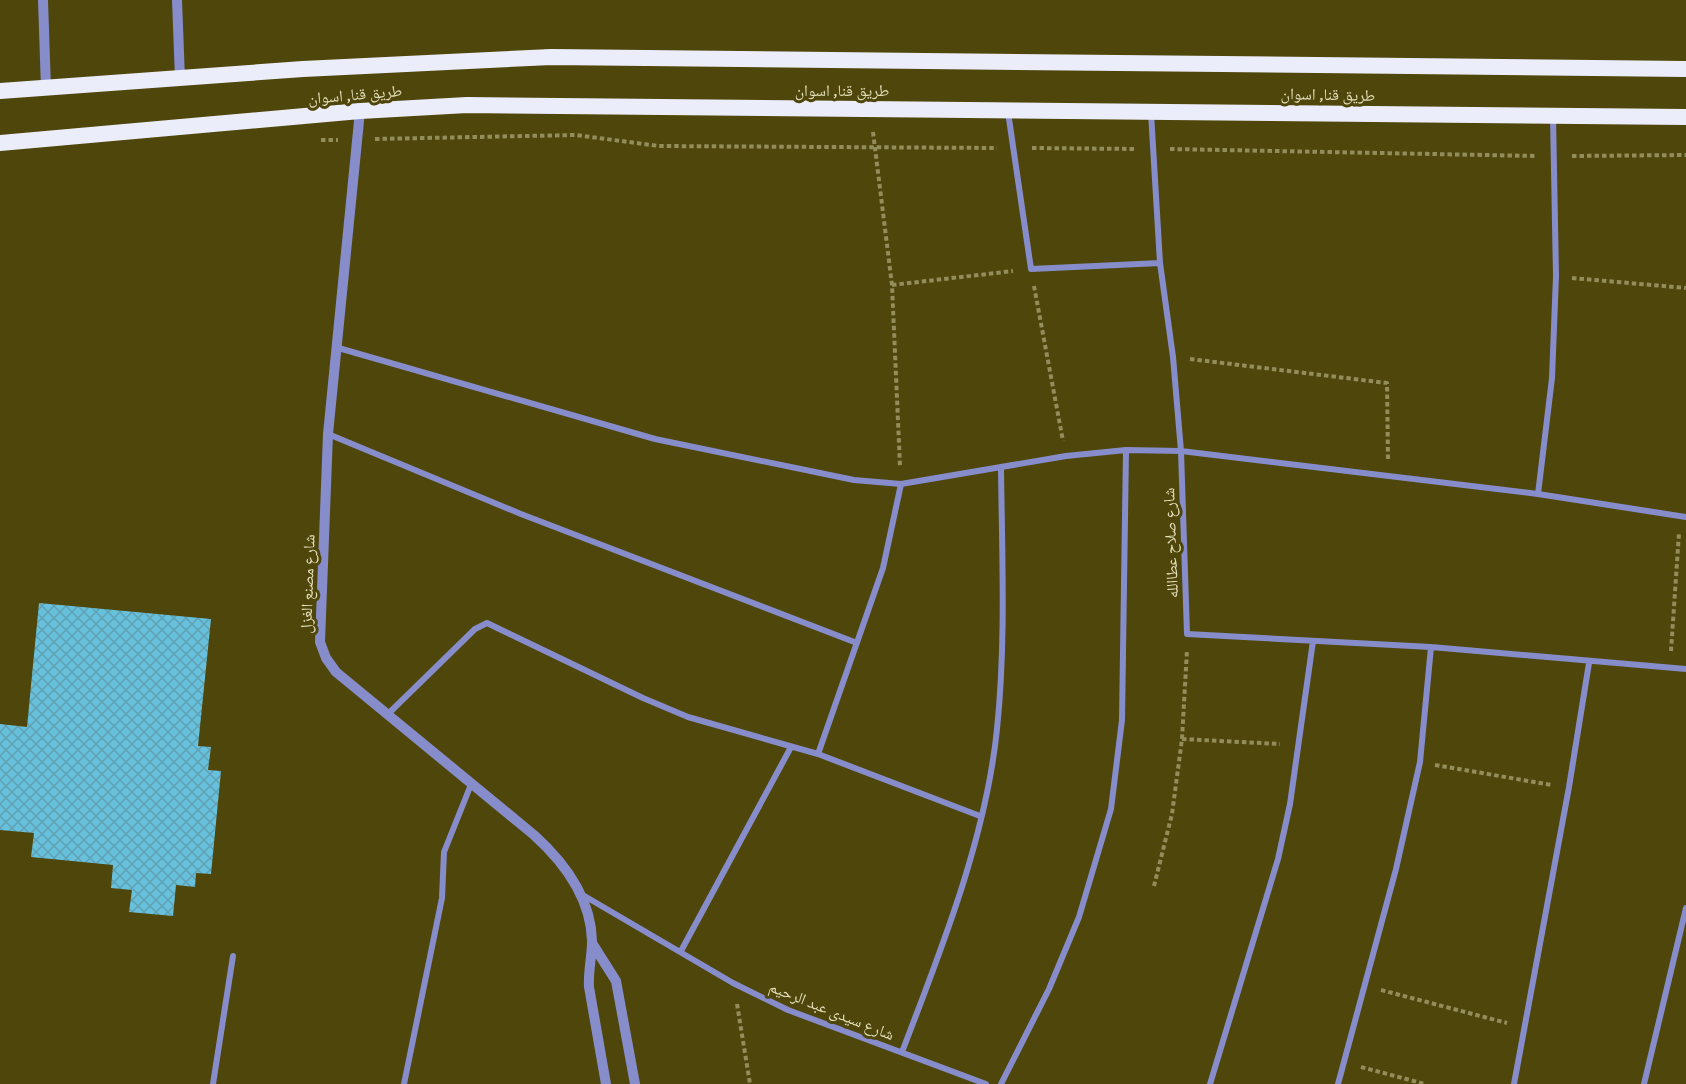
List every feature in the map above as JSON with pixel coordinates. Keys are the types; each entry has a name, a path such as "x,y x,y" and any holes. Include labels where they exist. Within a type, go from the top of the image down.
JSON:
{"highway":[{"name":"طريق قنا, اسوان","path":"0,91 427,62 551,57 1686,69"},
{"name":"طريق قنا, اسوان","path":"0,143 360,111 467,105 1686,117"}],"street":[{"path":"43,0 46,89"},
{"path":"177,0 180,79"},
{"path":"1008,109 1031,269 1160,263"},
{"name":"شارع صلاح عطاالله","path":"1151,110 1160,263 1173,357 1180,451 1187,634"},
{"name":"شارع مصنع الغزل","path":"360,111 328,434 320,642 326,658 336,672 472,782 557,856 580,894 589,919 592,943 588,972 589,987 606,1084"},
{"path":"1538,494 1551,378 1557,276 1553,114"},
{"path":"335,347 655,439 854,480 901,484 1001,469 1066,456 1126,450 1180,451 1388,478 1538,494 1683,517"},
{"path":"328,434 520,514 857,643"},
{"path":"1001,1084 1049,989 1079,917 1111,808 1122,720 1126,450"},
{"path":"902,1052 936,962 980,816 997,730 1003,639 1001,469"},
{"path":"818,754 883,568 901,484"},
{"path":"388,714 475,629 487,623 643,698 688,717 818,754 980,816"},
{"path":"1187,634 1431,648 1589,663 1686,669"},
{"path":"1210,1084 1278,859 1313,641"},
{"path":"1338,1084 1365,986 1420,762 1431,648"},
{"path":"1514,1084 1569,787 1589,663"},
{"path":"681,951 791,747"},
{"path":"404,1084 442,898 444,852 472,782"},
{"name":"شارع سيدى عبد الرحيم","path":"580,894 733,982 788,1010 986,1084"},
{"path":"1644,1084 1686,908"},
{"name":"شارع مصنع الغزل","path":"592,943 616,981 635,1084"},
{"path":"213,1084 233,956"}],"path":[{"path":"872,108 874,148 892,285 901,484"},
{"path":"892,285 1031,269 1066,456"},
{"path":"1557,276 1686,288"},
{"path":"1173,357 1387,383 1388,478"},
{"path":"1670,667 1683,517"},
{"path":"1154,886 1172,814 1182,739 1187,634"},
{"path":"1182,739 1298,744"},
{"path":"1420,762 1569,787"},
{"path":"733,982 750,1084"},
{"path":"1365,986 1525,1028"},
{"path":"1344,1063 1412,1083 1425,1084"}],"building":[{"path":"39,603 211,619 198,746 211,747 208,770 221,771 211,874 196,873 195,887 176,885 173,916 129,912 132,890 111,888 113,865 31,857 34,833 0,830 0,724 27,727"}]}
